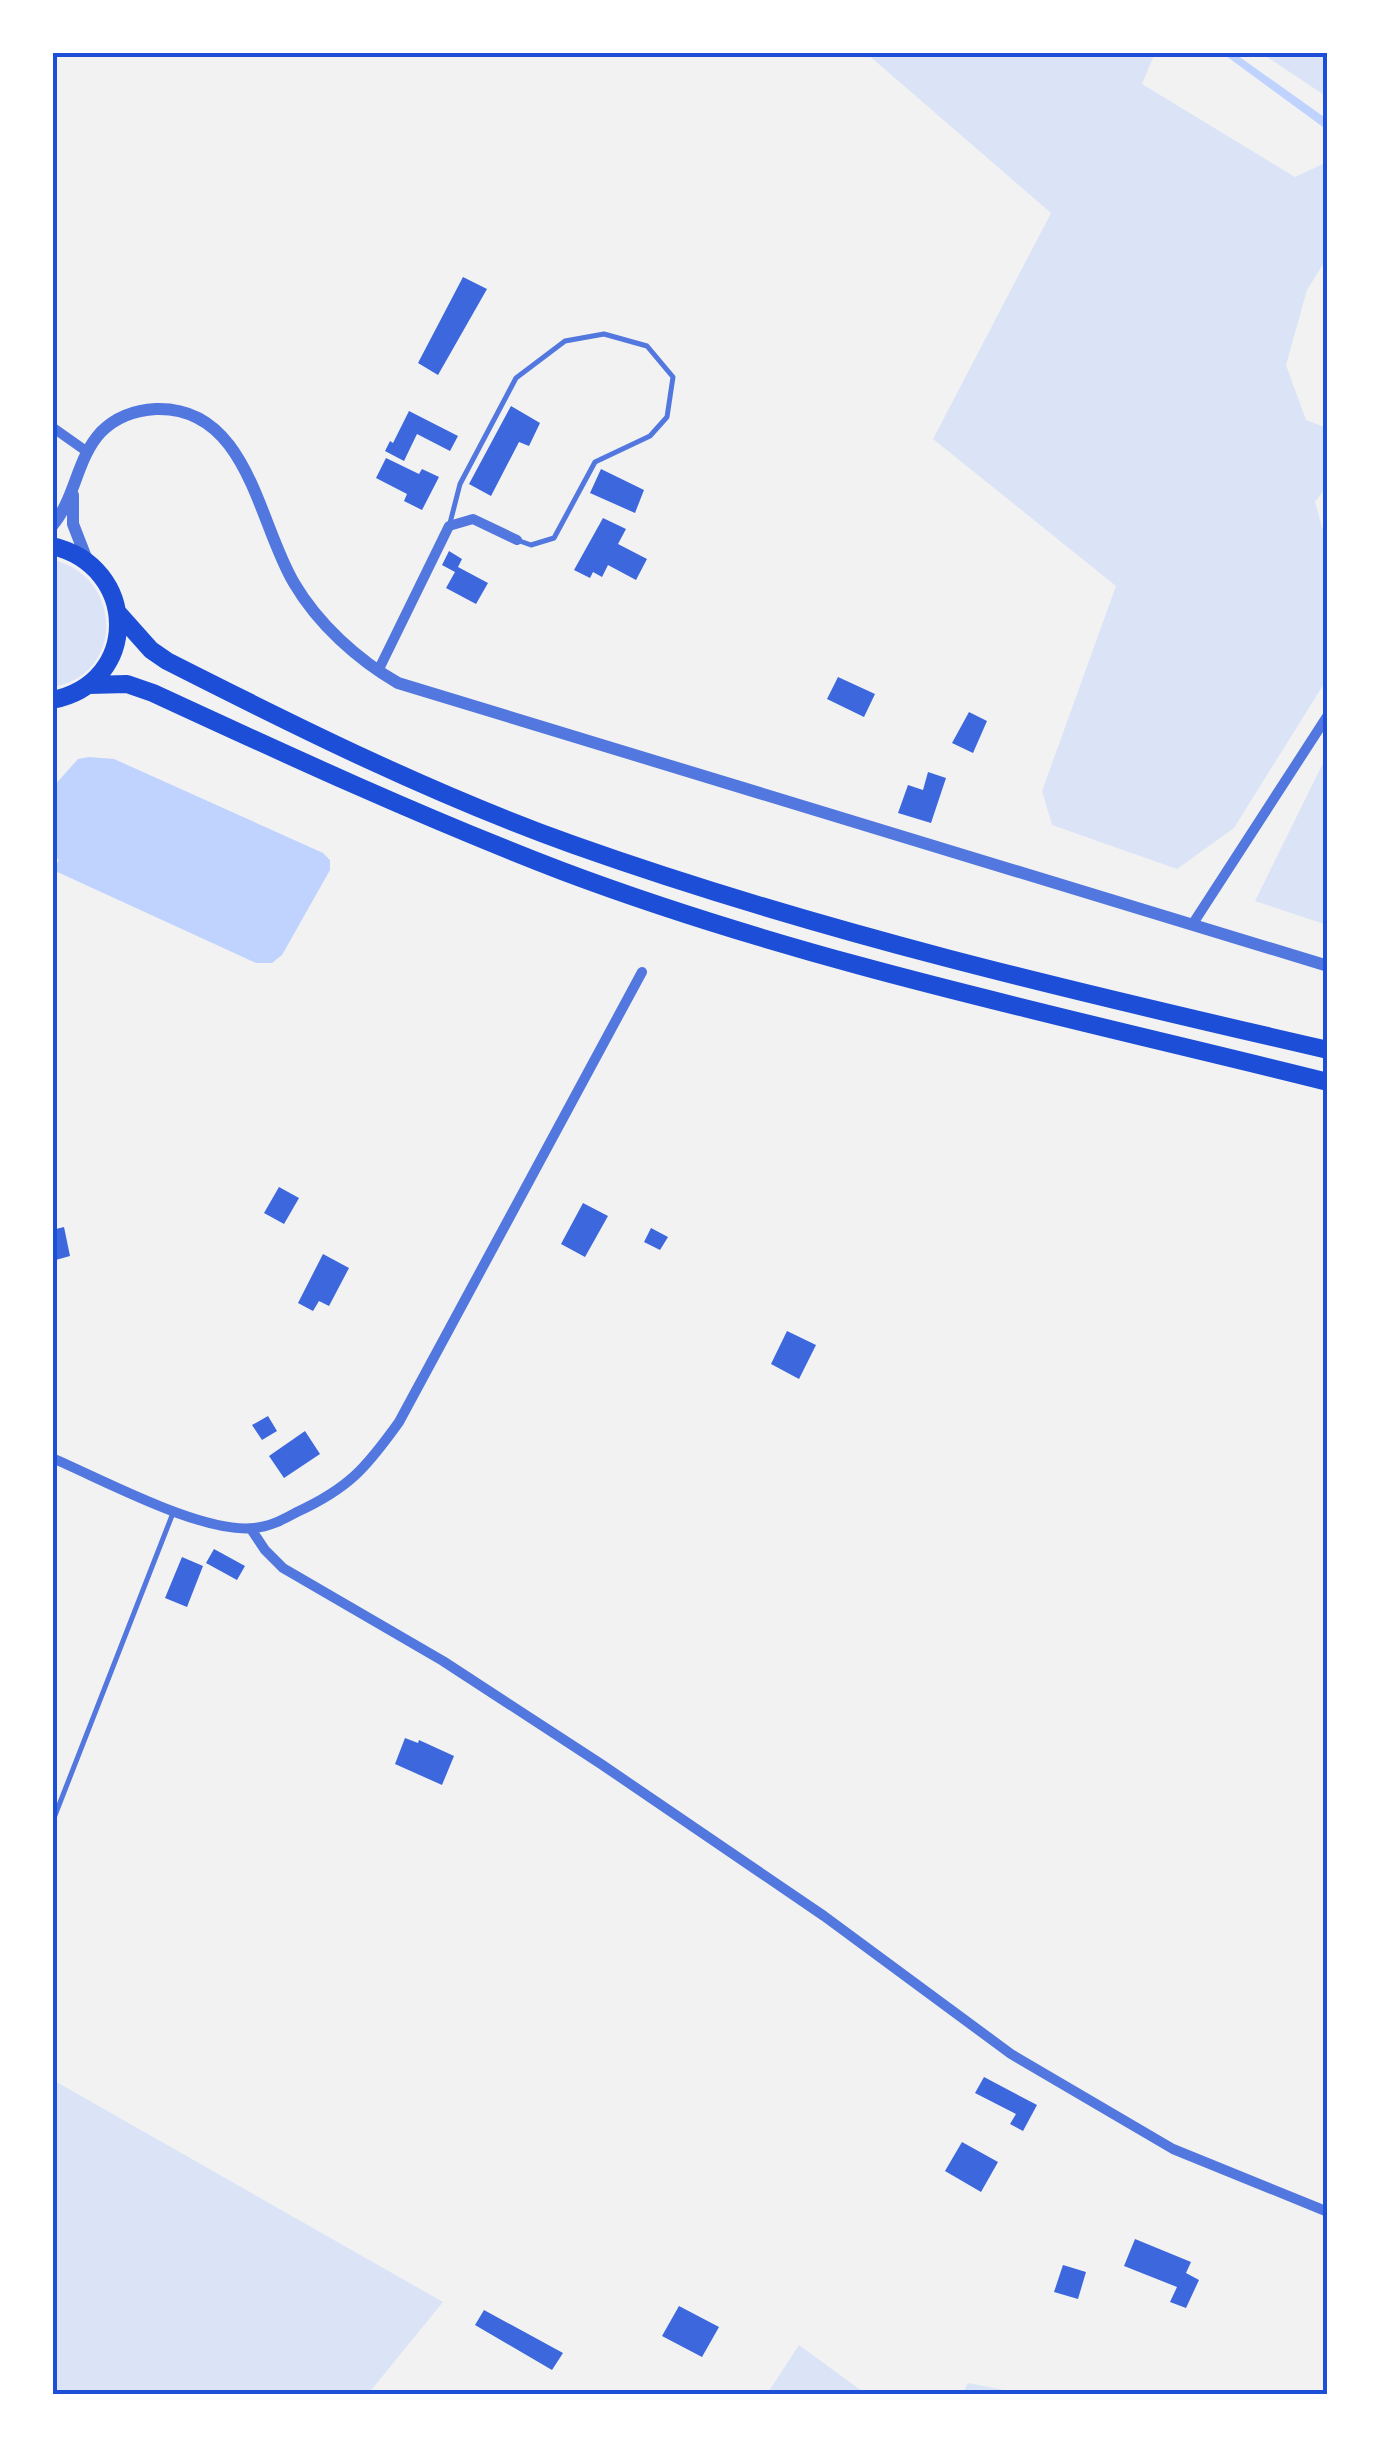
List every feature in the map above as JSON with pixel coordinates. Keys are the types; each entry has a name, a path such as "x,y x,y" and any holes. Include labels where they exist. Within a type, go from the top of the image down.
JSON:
{"highway":[{"path":"52,546 87,560 105,578 118,613 118,634 103,671 74,694 52,700"},
{"path":"118,613 150,650 167,661 391,770 572,844 757,904 921,950 1328,1050"},
{"path":"88,685 127,684 153,693 563,871 679,910 1011,1004 1328,1082"}],"street":[{"path":"52,526 73,490 86,452 103,430 139,410 167,409 194,416 219,432 238,457 277,552 296,586 347,646 378,672 423,693 1328,966"},
{"path":"52,427 86,452"},
{"path":"73,490 72,524 87,560"},
{"path":"378,672 449,526 473,520 517,540"},
{"path":"1192,925 1328,716"},
{"path":"52,1458 174,1510 221,1525 252,1529 270,1525 336,1494 368,1464 399,1422 642,972"},
{"path":"252,1529 264,1550 283,1568 443,1662 601,1764 824,1916 1011,2054 1173,2150 1328,2212"}],"lane":[{"path":"449,526 460,484 516,378 565,341 604,334 647,346 673,377 668,417 650,436 596,462 554,538 531,545 517,540"},
{"path":"52,1823 174,1510"}],"shaded area":[{"path":"866,53 1155,53 1142,84 1295,177 1327,162 1327,258 1307,290 1286,365 1306,420 1327,428 1327,486 1315,502 1327,545 1327,679 1234,828 1177,869 1052,825 1042,791 1116,586 933,439 1051,213"},
{"path":"1261,53 1327,53 1327,97"},
{"path":"53,560 76,570 93,585 103,604 106,625 103,646 93,664 77,679 53,687"},
{"path":"1328,758 1327,925 1255,901"},
{"path":"53,2080 443,2302 368,2394 53,2394"},
{"path":"799,2345 866,2394 767,2394"},
{"path":"968,2383 1025,2394 962,2394"}],"water":[{"path":"1222,53 1234,53 1327,119 1327,130"},
{"path":"78,759 114,759 323,853 330,860 330,870 282,955 272,963 256,963 53,870 59,860 53,856 53,787"}],"building":[{"path":"463,277 487,289 438,375 418,363"},
{"path":"511,406 540,423 529,446 519,442 491,496 469,484"},
{"path":"409,411 458,436 450,451 417,434 404,461 385,451"},
{"path":"386,458 419,474 422,469 439,477 422,510 404,501 407,494 376,478"},
{"path":"601,469 644,490 635,513 590,493"},
{"path":"603,518 626,529 618,544 647,559 636,580 608,565 602,577 593,572 590,578 574,570"},
{"path":"449,551 462,559 458,567 488,583 476,604 446,588 455,572 442,565"},
{"path":"838,677 875,694 864,717 827,699"},
{"path":"969,712 987,721 973,753 952,743"},
{"path":"928,772 946,778 931,823 898,813 908,785 923,790"},
{"path":"279,1187 299,1198 284,1224 264,1213"},
{"path":"583,1203 608,1216 585,1257 561,1244"},
{"path":"64,1227 70,1256 52,1261 52,1230"},
{"path":"651,1228 668,1237 660,1250 644,1242"},
{"path":"323,1254 349,1268 329,1306 319,1301 313,1311 298,1303"},
{"path":"787,1331 816,1345 799,1379 771,1364"},
{"path":"268,1416 277,1431 262,1440 252,1425"},
{"path":"305,1431 320,1454 284,1478 269,1456"},
{"path":"214,1549 245,1566 237,1580 206,1563"},
{"path":"182,1557 203,1566 187,1607 165,1598"},
{"path":"405,1738 454,1756 442,1785 395,1764"},
{"path":"984,2077 1037,2105 1023,2131 1010,2124 1016,2114 975,2093"},
{"path":"962,2142 998,2162 981,2192 945,2171"},
{"path":"1135,2239 1191,2262 1186,2273 1199,2280 1186,2308 1170,2302 1177,2287 1124,2266"},
{"path":"1063,2265 1086,2272 1078,2299 1054,2292"},
{"path":"679,2306 719,2327 702,2357 662,2336"},
{"path":"484,2310 563,2353 552,2370 475,2325"}]}
